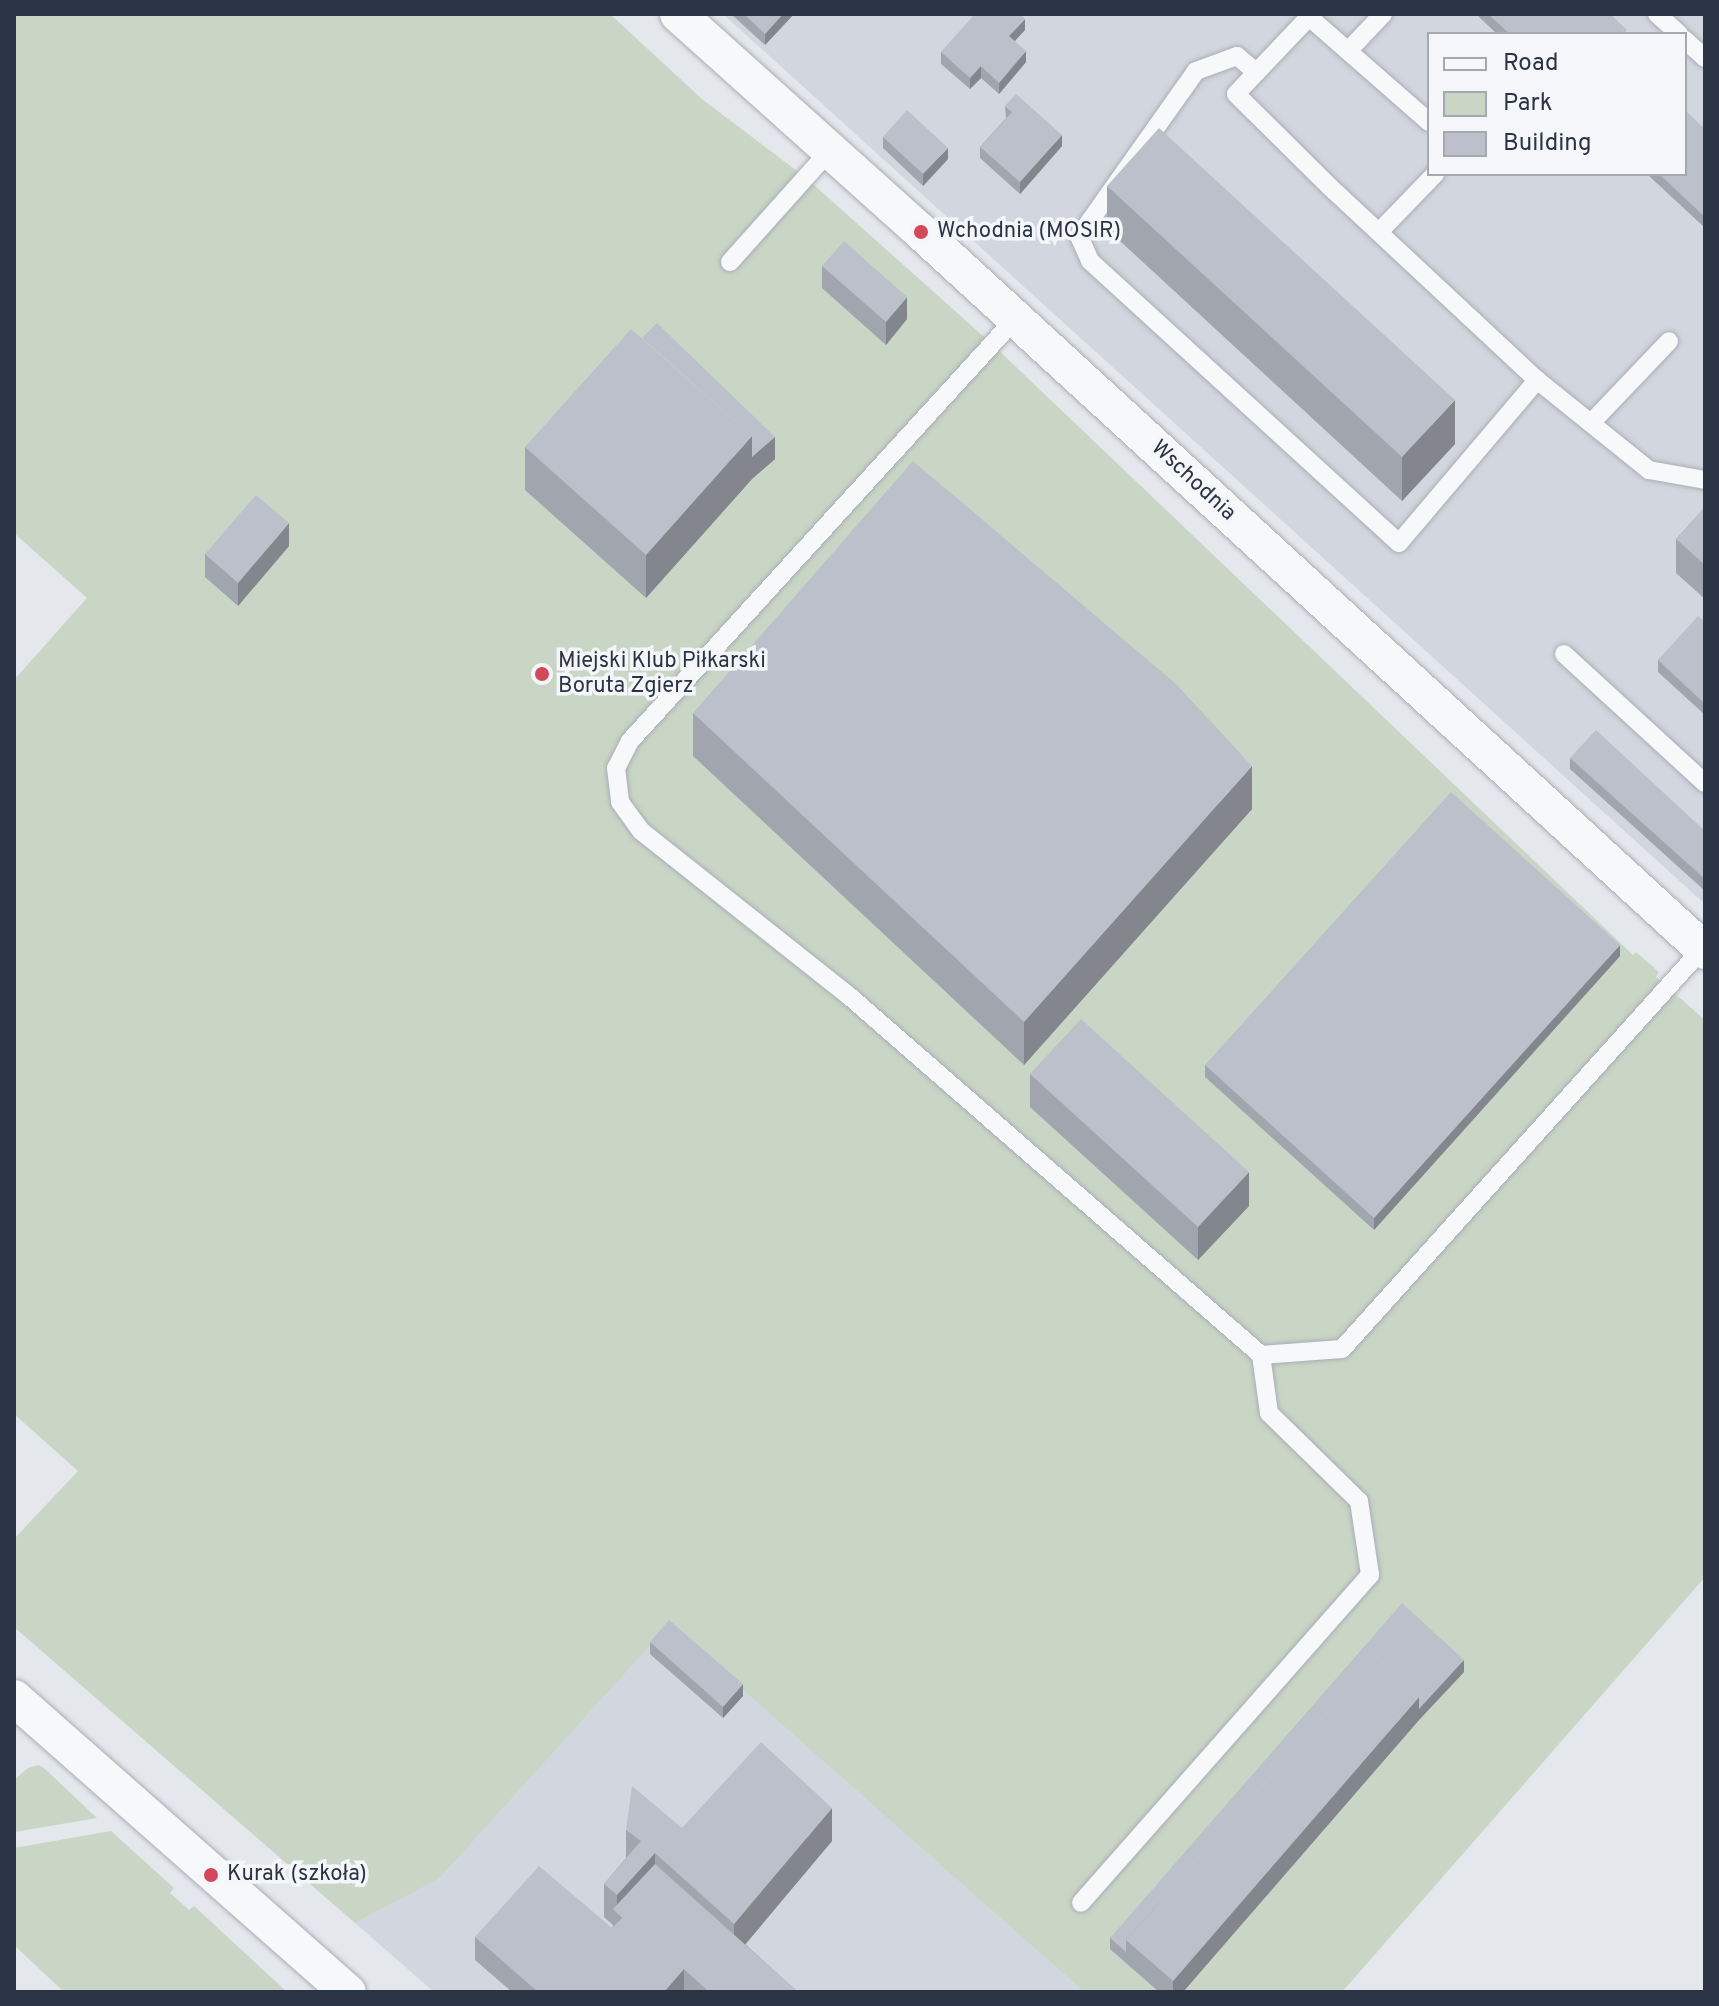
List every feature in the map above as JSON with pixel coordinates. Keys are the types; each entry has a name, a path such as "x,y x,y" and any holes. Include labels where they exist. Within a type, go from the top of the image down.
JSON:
{"street":[{"name":"Wschodnia","path":"678,14 1016,318 1704,950"},
{"path":"14,1698 348,1992"}],"lane":[{"path":"1348,51 1383,14"},
{"path":"1657,14 1677,32"},
{"path":"1427,120 1309,17 1236,94 1537,380 1649,470 1705,480"},
{"path":"1687,42 1705,58"},
{"path":"1256,72 1237,56 1196,71 1079,236 1090,261 1399,543 1537,380"},
{"path":"730,262 830,150"},
{"path":"1379,232 1433,176"},
{"path":"1016,318 630,741 616,768 620,802 641,831 848,995 1261,1355 1269,1413 1359,1501 1370,1575 1081,1903"},
{"path":"1591,423 1669,341"},
{"path":"1564,654 1705,783"},
{"path":"1261,1355 1342,1349 1704,950"}],"shaded area":[{"path":"723,14 1705,14 1705,904"},
{"path":"669,1623 1084,1992 434,1992 355,1923 439,1879"}],"green space":[{"path":"14,14 610,14 703,100 805,177 992,344 1633,955 1636,952 1659,972 1656,977 1705,1020 1705,1577 1342,1992 1084,1992 669,1624 439,1879 355,1923 14,1627 14,1539 78,1471 14,1414 14,680 87,598 14,533"},
{"path":"39,1765 97,1818 14,1832 14,1780 28,1768"},
{"path":"111,1831 174,1888 170,1893 189,1910 194,1906 286,1991 64,1992 14,1945 14,1848"}],"building":[{"path":"744,14 783,14 765,34"},
{"path":"975,14 1020,14 1025,19 1009,36 1026,51 999,83 981,66 970,78 941,52"},
{"path":"1488,14 1610,14 1627,30 1624,32 1508,32"},
{"path":"1016,94 1062,135 1020,182 980,147 1012,112 1005,106"},
{"path":"907,110 948,148 923,174 883,137"},
{"path":"1687,112 1705,129 1705,217 1661,176 1687,176"},
{"path":"1159,128 1455,400 1402,457 1107,186"},
{"path":"844,241 907,297 886,322 822,266"},
{"path":"657,323 775,437 752,457 752,436 642,338"},
{"path":"631,329 752,436 646,555 525,447"},
{"path":"913,461 1176,684 1252,766 1024,1022 693,713"},
{"path":"256,495 289,523 238,583 205,554"},
{"path":"1705,507 1705,565 1676,539"},
{"path":"1698,616 1705,622 1705,704 1658,660"},
{"path":"1596,730 1705,831 1705,879 1570,758"},
{"path":"1451,792 1620,945 1374,1218 1205,1065"},
{"path":"1081,1019 1249,1172 1198,1227 1030,1074"},
{"path":"1402,1603 1464,1660 1419,1709 1419,1697 1377,1656 1126,1940 1126,1952 1110,1938"},
{"path":"669,1620 743,1684 723,1707 650,1642"},
{"path":"1377,1656 1419,1697 1173,1981 1126,1940"},
{"path":"761,1742 832,1808 734,1924 655,1853 617,1895 604,1884 641,1841 626,1830 632,1786 682,1828"},
{"path":"655,1864 798,1992 709,1992 684,1969 664,1992 538,1992 475,1937 539,1866 612,1928 622,1918 613,1909"}],"place":[{"name":"Wchodnia (MOSIR)","path":"921,232"},
{"name":"Miejski Klub Piłkarski Boruta Zgierz","path":"542,674"},
{"name":"Kurak (szkoła)","path":"211,1875"}]}
